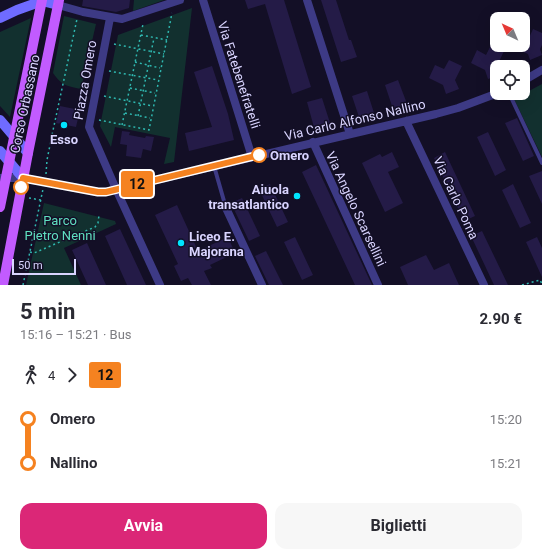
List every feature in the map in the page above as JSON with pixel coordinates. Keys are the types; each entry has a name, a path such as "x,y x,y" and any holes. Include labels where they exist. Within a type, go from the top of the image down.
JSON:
{"main road":[{"path":"0,18 42,0 59,3"},
{"name":"Corso Orbassano","path":"0,208 3,179 9,162 42,0"},
{"name":"Corso Orbassano","path":"3,285 23,178 59,3"},
{"path":"0,120 28,153"},
{"path":"0,151 23,178"}],"street":[{"path":"59,3 79,11 110,18 122,19 180,0"},
{"name":"Via Fatebenefratelli","path":"203,0 252,157"},
{"path":"306,0 350,134"},
{"name":"Piazza Omero","path":"110,18 89,123 116,189 160,285"},
{"path":"530,77 542,70"},
{"name":"Via Carlo Alfonso Nallino","path":"3,179 23,178 98,192 106,192 458,108 490,96"},
{"name":"Via Carlo Poma","path":"406,121 484,285"},
{"name":"Via Angelo Scarsellini","path":"313,142 378,285"},
{"path":"226,208 262,285"}],"lane":[{"path":"512,100 542,163"},
{"path":"214,166 226,208"}],"path":[{"path":"23,285 45,182 52,135 79,11"},
{"path":"99,120 149,130 172,13"},
{"path":"122,125 143,24"},
{"path":"140,35 167,40"},
{"path":"138,116 154,38"},
{"path":"114,44 164,54"},
{"path":"135,62 161,68"},
{"path":"109,71 159,80"},
{"path":"130,88 156,93"},
{"path":"104,96 154,106"},
{"path":"125,113 151,118"},
{"path":"30,252 34,253 95,226 98,223 99,215"},
{"path":"522,285 540,280 542,284"}],"green space":[{"path":"134,0 164,0 133,11"},
{"path":"192,8 174,162 164,164 170,138 115,127 111,147 100,126 118,35"},
{"path":"64,16 96,24 81,89 65,85 59,81 53,73"},
{"path":"31,18 10,117 0,106 0,32"},
{"path":"542,84 542,157 514,100 530,100 530,90"},
{"name":"Parco Pietro Nenni","path":"44,203 115,221 116,224 64,248 81,285 26,285"}],"building":[{"path":"83,0 130,0 129,8 116,12 82,6"},
{"path":"245,0 284,0 311,87 292,94 265,4 248,9"},
{"path":"321,0 336,0 349,40 351,40 357,57 341,62"},
{"path":"533,29 542,33 542,45 540,49 542,55 530,60 528,54 524,52 530,52 530,36"},
{"path":"490,47 490,52 504,52 500,60 490,60 490,78 488,79 485,70 471,63 477,50 486,55"},
{"path":"449,60 462,66 455,80 459,89 446,94 443,85 429,78 435,65 444,69"},
{"path":"212,66 228,114 234,140 189,151 185,133 212,127 194,72"},
{"path":"398,80 409,109 394,112 385,85"},
{"path":"367,91 375,116 360,120 352,96"},
{"path":"322,98 331,126 315,131 307,102"},
{"path":"60,106 80,110 76,127 56,123"},
{"path":"517,118 534,156 523,161 505,123"},
{"path":"122,131 130,132 129,135 145,138 146,136 154,137 151,151 143,149 141,158 126,156 127,145 120,144"},
{"path":"488,132 506,170 495,176 477,137"},
{"path":"392,152 399,167 388,172 403,203 385,212 362,163 380,154 382,157"},
{"path":"445,152 475,216 464,221 434,158"},
{"path":"316,165 372,285 355,285 302,172"},
{"path":"542,171 542,204 529,176"},
{"path":"270,184 288,222 277,227 259,189"},
{"path":"513,184 531,223 520,228 502,190"},
{"path":"242,198 260,236 249,241 231,203"},
{"name":"Liceo E. Majorana","path":"177,205 198,251 228,237 235,253 210,265 212,268 204,271 211,285 192,285 188,278 181,281 174,266 178,264 155,215"},
{"path":"120,229 146,285 127,285 105,236"},
{"path":"482,231 508,285 494,285 471,236"},
{"path":"295,237 313,275 302,280 284,242"},
{"path":"537,237 542,248 542,277 526,242"},
{"path":"87,243 106,285 88,285 72,250"},
{"path":"266,251 283,285 269,285 255,256"},
{"path":"426,255 434,270 449,263 459,285 408,285 400,267"}],"bus line":[{"name":"12","path":"21,187 23,178 98,192 106,192 259,155"}],"place":[{"name":"Esso","path":"64,125"},
{"name":"Omero","path":"259,155"},
{"name":"Aiuola transatlantico","path":"297,196"},
{"name":"Liceo E. Majorana","path":"181,243"}]}
